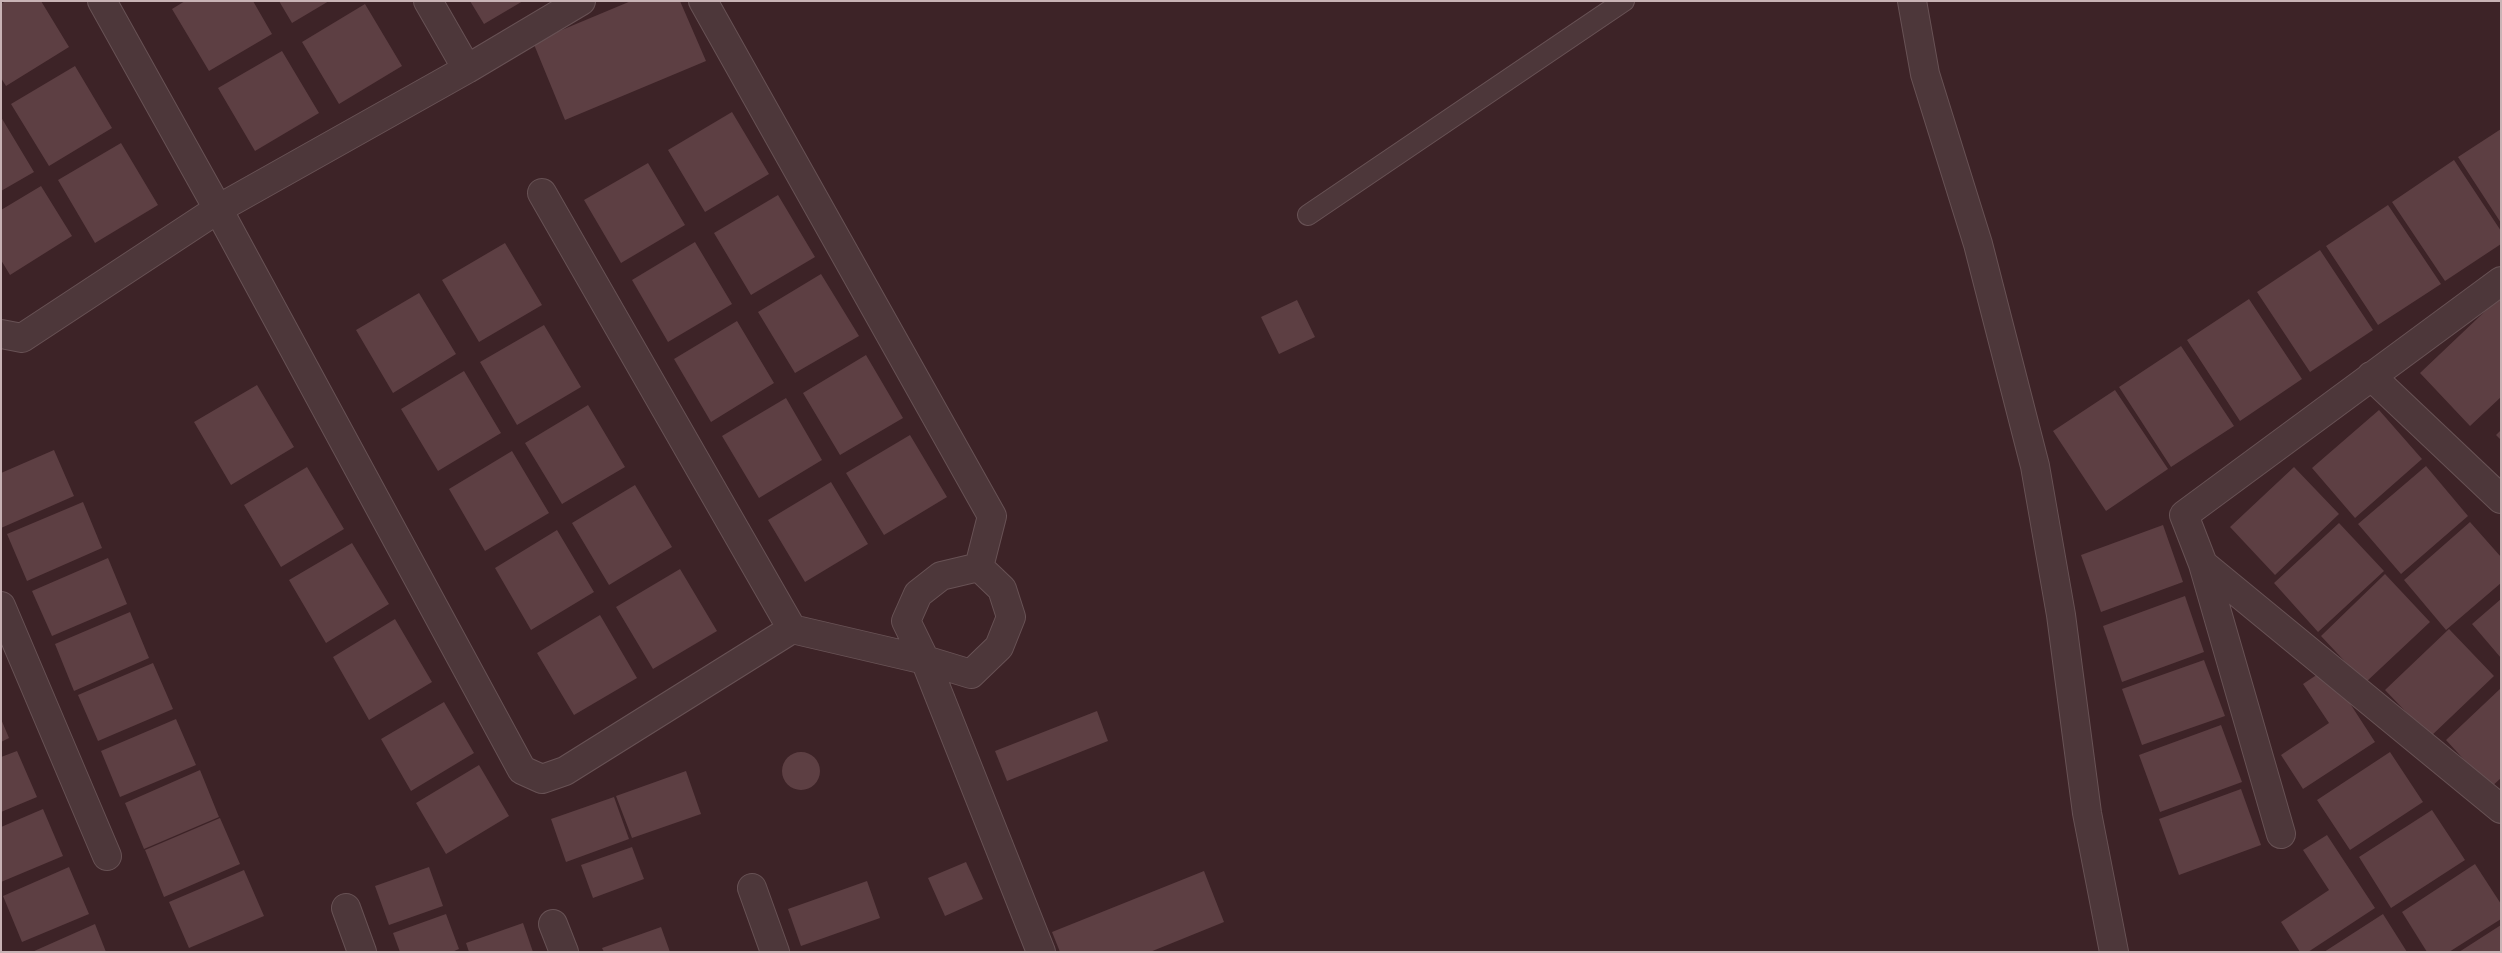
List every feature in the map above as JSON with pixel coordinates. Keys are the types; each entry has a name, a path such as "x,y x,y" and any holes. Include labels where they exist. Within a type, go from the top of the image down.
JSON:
{"street":[{"path":"102,1 218,209 522,770 542,778 565,771 792,629 925,660 971,674 999,646 1011,617 1002,589 979,566"},
{"path":"428,1 467,68"},
{"path":"1,334 22,338 218,209 581,1"},
{"path":"703,1 992,516 979,566"},
{"path":"1912,1 1925,74 1978,244 2035,466 2061,615 2087,813 2114,952"},
{"path":"542,193 792,629"},
{"path":"2281,834 2203,564 2184,515 2501,280"},
{"path":"2371,376 2501,500"},
{"path":"2203,564 2501,809"},
{"path":"979,566 941,576 918,594 906,621 925,660 1041,952"},
{"path":"1,606 107,856"},
{"path":"752,888 775,952"},
{"path":"346,908 362,952"},
{"path":"553,924 564,952"}],"lane":[{"path":"1308,215 1624,1"}],"building":[{"path":"6,1 41,1 69,47 6,86 1,78 1,4"},
{"path":"185,1 253,1 272,34 209,71 172,9"},
{"path":"279,1 329,1 292,23"},
{"path":"470,1 523,1 484,24"},
{"path":"631,1 680,1 706,61 565,120 533,42"},
{"path":"365,4 402,66 339,104 302,42"},
{"path":"282,51 319,113 255,151 218,88"},
{"path":"75,66 112,128 49,166 11,104"},
{"path":"732,112 769,174 705,212 668,150"},
{"path":"1,117 34,172 1,191"},
{"path":"2501,129 2501,223 2458,157"},
{"path":"121,143 158,205 95,243 58,180"},
{"path":"2454,160 2501,231 2501,244 2445,281 2392,202"},
{"path":"648,163 685,225 621,263 584,200"},
{"path":"41,186 72,236 10,275 1,260 1,210"},
{"path":"778,195 815,257 751,295 714,233"},
{"path":"2388,205 2441,284 2378,325 2326,246"},
{"path":"695,242 732,304 668,342 632,280"},
{"path":"505,243 542,305 479,342 442,280"},
{"path":"2320,250 2373,330 2310,372 2257,292"},
{"path":"821,274 859,336 795,373 758,312"},
{"path":"419,293 456,354 393,393 356,330"},
{"path":"2499,298 2501,300 2501,397 2470,426 2420,373"},
{"path":"2249,299 2302,379 2240,421 2187,340"},
{"path":"1297,300 1315,337 1279,354 1261,317"},
{"path":"737,321 774,383 711,422 674,359"},
{"path":"544,325 581,387 517,425 480,362"},
{"path":"2181,346 2234,426 2171,467 2119,387"},
{"path":"866,355 903,418 840,455 803,393"},
{"path":"464,371 501,433 438,471 401,409"},
{"path":"257,385 294,447 231,485 194,422"},
{"path":"2115,390 2168,469 2106,511 2053,431"},
{"path":"786,398 822,460 759,498 722,436"},
{"path":"588,405 625,467 562,504 525,443"},
{"path":"2379,410 2422,459 2355,518 2312,468"},
{"path":"2501,430 2501,440 2496,435"},
{"path":"910,435 947,497 884,535 846,473"},
{"path":"54,450 74,496 1,528 1,473"},
{"path":"512,451 549,513 485,551 449,489"},
{"path":"2426,466 2468,516 2401,574 2358,524"},
{"path":"307,467 344,529 281,567 244,505"},
{"path":"2294,467 2339,514 2275,575 2230,527"},
{"path":"831,482 868,544 805,582 768,520"},
{"path":"635,485 672,547 609,585 572,523"},
{"path":"83,502 102,548 27,581 7,534"},
{"path":"2470,522 2501,557 2501,583 2446,630 2404,580"},
{"path":"2339,523 2384,571 2318,632 2274,583"},
{"path":"2163,525 2183,582 2101,612 2081,555"},
{"path":"557,530 594,592 531,630 495,568"},
{"path":"352,543 389,604 326,643 289,580"},
{"path":"108,558 127,604 52,636 32,591"},
{"path":"680,569 717,631 653,669 616,607"},
{"path":"2385,574 2430,622 2365,683 2321,636"},
{"path":"2185,596 2204,652 2122,682 2103,626"},
{"path":"2501,599 2501,658 2472,624"},
{"path":"130,612 149,658 74,691 55,644"},
{"path":"600,615 637,678 574,715 537,653"},
{"path":"395,619 432,682 369,720 333,657"},
{"path":"2449,629 2494,676 2430,737 2385,690"},
{"path":"2204,660 2225,716 2142,745 2122,689"},
{"path":"153,663 173,709 98,741 78,695"},
{"path":"2327,668 2375,742 2303,789 2281,755 2329,723 2303,684"},
{"path":"2501,688 2501,778 2490,788 2446,740"},
{"path":"444,702 474,753 411,791 381,739"},
{"path":"1097,711 1108,741 1007,781 995,751"},
{"path":"1,719 9,738 1,742"},
{"path":"176,719 196,765 120,797 101,751"},
{"path":"2221,725 2242,782 2160,812 2139,755"},
{"path":"17,751 37,797 1,812 1,757"},
{"path":"801,752 815,757 820,771 815,785 801,790 787,785 782,771 787,757"},
{"path":"2390,752 2423,802 2350,850 2317,800"},
{"path":"479,765 509,816 446,854 416,803"},
{"path":"200,770 219,817 144,849 125,803"},
{"path":"686,771 701,814 632,838 616,796"},
{"path":"2241,789 2261,845 2179,875 2159,819"},
{"path":"614,797 629,839 566,862 551,819"},
{"path":"43,809 63,856 1,882 1,827"},
{"path":"2432,810 2465,860 2391,908 2359,857"},
{"path":"220,818 240,864 164,897 145,850"},
{"path":"2327,835 2375,908 2308,952 2300,952 2281,922 2329,890 2303,850"},
{"path":"632,847 644,879 593,898 581,865"},
{"path":"966,862 983,899 945,916 928,878"},
{"path":"2475,864 2501,904 2501,919 2449,952 2427,952 2402,912"},
{"path":"69,867 89,914 22,942 3,896"},
{"path":"429,867 443,906 389,925 375,886"},
{"path":"244,870 264,916 189,948 169,902"},
{"path":"1204,871 1224,922 1150,952 1060,952 1052,932"},
{"path":"867,881 880,918 801,946 788,909"},
{"path":"446,914 459,949 452,952 400,952 393,933"},
{"path":"2383,914 2407,952 2324,952"},
{"path":"523,923 533,952 469,952 466,943"},
{"path":"95,924 106,952 32,952"},
{"path":"2501,925 2501,952 2459,952"},
{"path":"661,927 670,952 604,952 602,948"}]}
